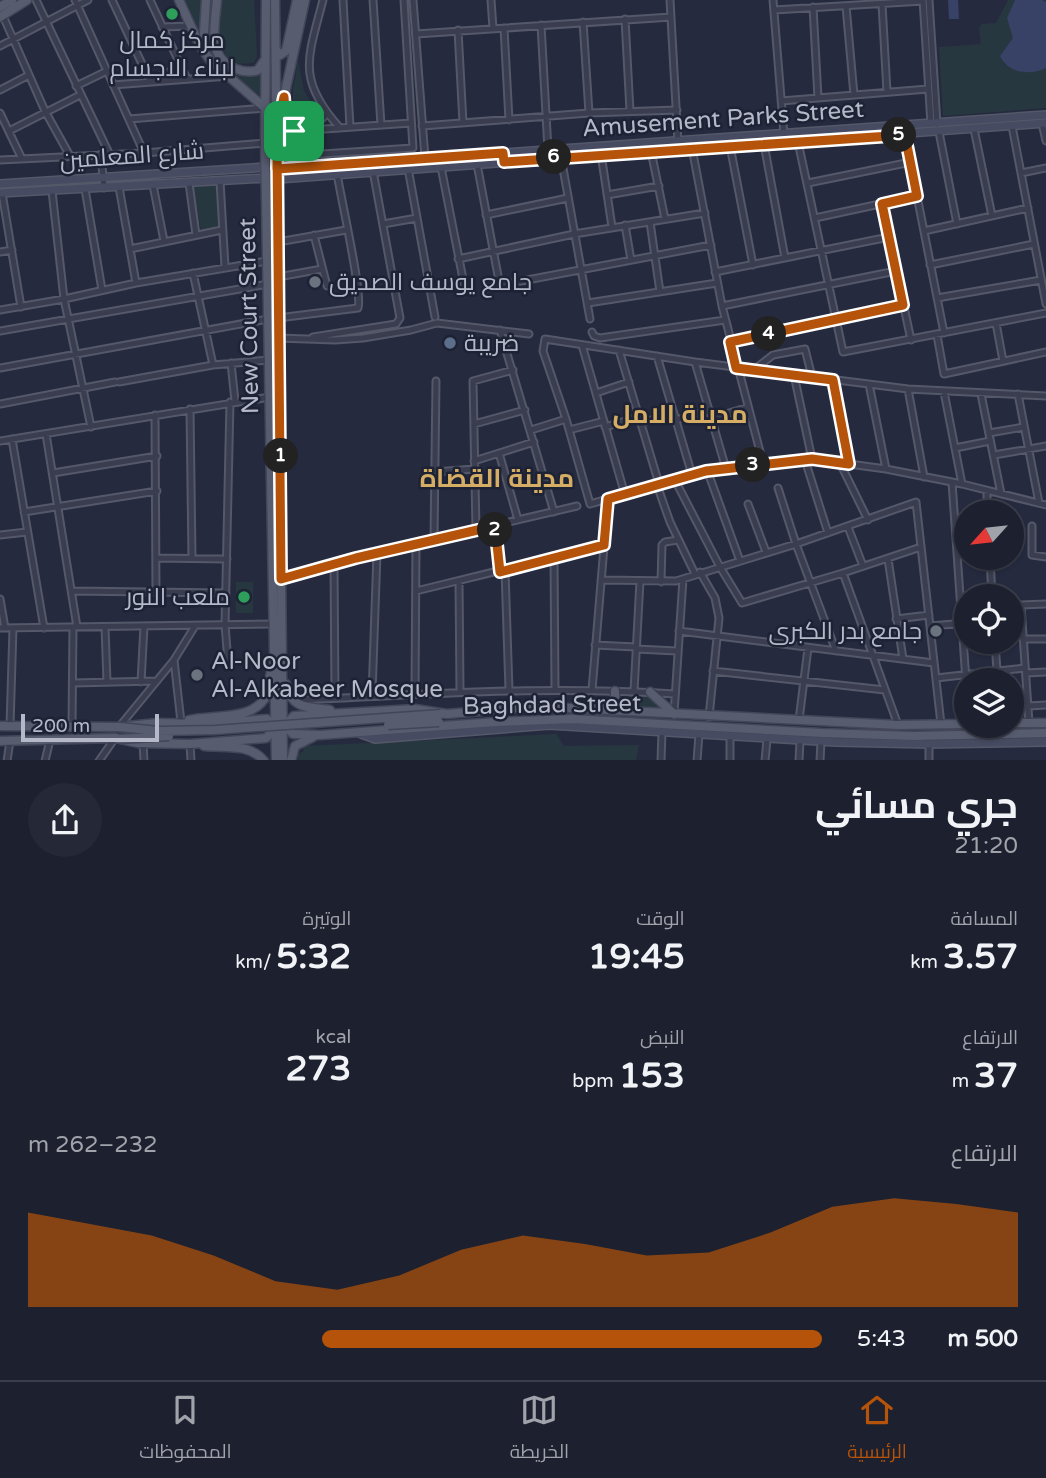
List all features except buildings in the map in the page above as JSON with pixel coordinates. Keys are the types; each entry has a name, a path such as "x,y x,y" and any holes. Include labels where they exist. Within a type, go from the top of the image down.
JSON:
{"main road":[{"path":"1,13 12,0"},
{"path":"1,13 27,0"},
{"path":"179,0 203,50 214,65 265,108"},
{"path":"203,50 206,0"},
{"path":"217,0 214,40 219,57 228,66 247,72 258,70 266,58"},
{"name":"New Court Street","path":"266,0 268,319 274,624 278,662"},
{"name":"New Court Street","path":"275,0 281,579 279,739"},
{"path":"276,49 280,55 286,51 297,0"},
{"path":"277,133 305,0"},
{"name":"Amusement Parks Street","path":"278,179 798,142 825,136 935,126 1045,121"},
{"name":"Amusement Parks Street","path":"277,169 784,135 905,135 935,126 974,129 1045,121"},
{"path":"503,153 504,162"},
{"name":"شارع المعلمين","path":"0,184 266,167"},
{"name":"شارع المعلمين","path":"1,193 266,177"},
{"path":"278,662 292,700 311,708 343,712"},
{"path":"5,726 119,727 245,713 256,708 267,695 278,662"},
{"path":"602,710 615,701 615,691"},
{"path":"650,692 674,715"},
{"name":"Baghdad Street","path":"954,724 898,725 516,708 440,718 415,709 294,716 289,719 289,730 293,734 320,735 572,719 667,729 743,733 809,732 835,738 914,740 1046,733"},
{"path":"119,727 151,731 204,731 440,718 460,725"},
{"path":"0,741 117,739 440,718"},
{"path":"181,722 205,724 267,719 272,722 271,733 266,738 190,744"},
{"path":"809,732 811,721"},
{"path":"1024,723 1046,723"},
{"path":"356,733 375,739 488,726"},
{"path":"667,729 699,734 743,733 767,739 800,741 835,738"},
{"path":"291,760 298,743 320,735"},
{"path":"117,739 245,748 256,752 263,760"},
{"path":"276,760 279,739"},
{"path":"279,739 283,760"},
{"path":"914,740 931,744 1046,743"}],"street":[{"path":"36,0 109,153"},
{"path":"0,46 76,3 88,0"},
{"path":"112,0 150,81"},
{"path":"150,0 187,79"},
{"path":"323,0 310,50 309,69 314,91 327,114 340,128"},
{"path":"343,0 350,127"},
{"path":"373,0 381,125"},
{"path":"305,131 307,155 413,148 404,0"},
{"path":"413,0 425,158"},
{"path":"491,0 493,28"},
{"path":"670,0 678,142"},
{"path":"773,0 784,135"},
{"path":"774,10 871,2 882,4 925,1"},
{"path":"925,1 928,89 957,224"},
{"path":"925,1 935,126"},
{"path":"76,3 144,153"},
{"path":"882,4 887,92"},
{"path":"846,6 854,95"},
{"path":"813,7 818,98"},
{"path":"1,13 45,111 70,156"},
{"path":"416,34 671,17"},
{"path":"625,19 630,111"},
{"path":"583,22 589,113"},
{"path":"541,25 548,150"},
{"path":"162,27 191,26"},
{"path":"504,28 509,120"},
{"path":"458,30 463,123"},
{"path":"150,81 181,66"},
{"path":"76,86 107,71"},
{"path":"0,90 29,75"},
{"path":"113,85 229,76"},
{"path":"781,101 928,89"},
{"path":"5,127 80,95"},
{"path":"284,97 287,126 292,130 411,123"},
{"path":"128,119 265,108"},
{"path":"422,126 589,113 677,110"},
{"path":"0,113 22,159"},
{"path":"277,148 327,114"},
{"path":"1045,121 1046,141"},
{"path":"1012,126 1046,304"},
{"path":"974,129 992,216"},
{"path":"905,135 937,298 944,374 1046,352"},
{"path":"798,142 843,352 1046,313"},
{"path":"0,160 144,153 265,143"},
{"path":"764,144 785,258"},
{"path":"730,146 753,265"},
{"path":"692,148 725,320 746,408 763,463"},
{"path":"651,151 665,219"},
{"path":"100,154 104,188"},
{"path":"601,155 612,227"},
{"path":"561,157 590,318"},
{"path":"808,183 911,162"},
{"path":"477,164 501,285 711,245"},
{"path":"440,167 464,284"},
{"path":"408,168 435,317"},
{"path":"1021,173 1046,168"},
{"path":"307,339 381,328 396,324 400,318 373,171"},
{"path":"278,318 358,307 360,303 337,173"},
{"path":"220,181 225,267"},
{"path":"189,183 197,235"},
{"path":"153,185 164,241"},
{"path":"607,195 659,186"},
{"path":"119,187 136,283"},
{"path":"85,189 102,290"},
{"path":"51,191 64,299 91,427"},
{"path":"1,193 21,307"},
{"path":"815,218 917,196"},
{"path":"485,215 568,198"},
{"path":"882,204 911,340"},
{"path":"924,231 1028,208"},
{"path":"458,259 612,227 705,214"},
{"path":"383,224 417,218"},
{"path":"650,222 660,292"},
{"path":"625,225 631,260"},
{"path":"130,249 222,230"},
{"path":"278,242 346,230"},
{"path":"314,235 327,286"},
{"path":"715,272 889,237"},
{"path":"930,265 1034,244"},
{"path":"0,252 12,250"},
{"path":"0,310 267,261"},
{"path":"278,277 322,269"},
{"path":"722,306 896,271"},
{"path":"193,273 213,365"},
{"path":"937,298 1041,280"},
{"path":"588,303 717,283"},
{"path":"0,331 268,284"},
{"path":"730,342 903,305"},
{"path":"0,368 268,319"},
{"path":"592,332 594,337 600,338 725,320"},
{"path":"278,338 363,338 437,323 529,334"},
{"path":"996,323 1003,361"},
{"path":"500,330 554,512"},
{"path":"1046,396 908,389 736,368 545,339 543,351 590,504 692,475 726,468 808,459 886,469 1046,505"},
{"path":"582,345 625,495"},
{"path":"754,370 773,355 805,349 812,377"},
{"path":"619,350 658,484 678,540 715,597 718,607 719,636 709,717"},
{"path":"657,356 692,475"},
{"path":"0,404 213,365 269,360"},
{"path":"695,362 726,468"},
{"path":"228,662 225,625 233,402 231,363"},
{"path":"476,530 473,381 513,370"},
{"path":"794,375 808,459 828,533"},
{"path":"833,380 849,464"},
{"path":"434,539 436,381"},
{"path":"596,393 629,382"},
{"path":"869,384 886,469"},
{"path":"908,389 924,477"},
{"path":"944,392 962,484"},
{"path":"981,394 1001,494"},
{"path":"1018,394 1039,503"},
{"path":"0,441 270,397"},
{"path":"712,418 746,408"},
{"path":"190,409 192,558"},
{"path":"474,425 525,410"},
{"path":"676,420 710,410"},
{"path":"569,430 674,413"},
{"path":"155,415 156,592"},
{"path":"531,430 566,419"},
{"path":"989,433 1024,426"},
{"path":"46,434 73,592 75,627 72,726"},
{"path":"12,439 44,628"},
{"path":"955,448 990,441"},
{"path":"474,461 534,442"},
{"path":"994,456 1046,446"},
{"path":"499,453 518,520"},
{"path":"53,472 157,456"},
{"path":"840,463 868,520"},
{"path":"435,472 474,469"},
{"path":"710,478 740,561"},
{"path":"952,482 961,584"},
{"path":"677,484 742,603 921,547"},
{"path":"778,488 836,651"},
{"path":"24,512 156,491"},
{"path":"987,491 987,500"},
{"path":"592,690 608,499"},
{"path":"601,580 661,582 683,579 848,527 916,502 941,724"},
{"path":"748,504 766,552"},
{"path":"281,579 334,563 577,506"},
{"path":"495,526 503,571 509,690"},
{"path":"1031,526 1032,555 1046,557"},
{"path":"848,527 863,566"},
{"path":"0,535 27,532"},
{"path":"661,582 662,544 678,540"},
{"path":"415,693 416,545"},
{"path":"416,591 604,545"},
{"path":"372,695 377,553"},
{"path":"156,558 227,559"},
{"path":"554,558 555,689"},
{"path":"888,559 904,659"},
{"path":"334,563 335,698"},
{"path":"843,573 898,725"},
{"path":"674,715 683,579"},
{"path":"634,691 640,581"},
{"path":"459,582 460,691"},
{"path":"73,592 226,593"},
{"path":"0,599 2,628 274,624"},
{"path":"1024,605 1046,604"},
{"path":"896,619 929,615"},
{"path":"930,626 954,624"},
{"path":"141,682 144,626"},
{"path":"119,727 174,660 195,626"},
{"path":"106,627 107,682"},
{"path":"5,726 13,628"},
{"path":"679,631 934,663"},
{"path":"1024,639 1046,639"},
{"path":"596,645 677,651"},
{"path":"799,720 808,648"},
{"path":"1024,650 1029,723"},
{"path":"174,660 181,722"},
{"path":"713,671 885,690"},
{"path":"1026,671 1046,672"},
{"path":"936,678 954,677"},
{"path":"72,683 157,681"},
{"path":"292,700 555,689 675,694"},
{"path":"1028,706 1046,705"},
{"path":"661,760 667,729"},
{"path":"697,760 699,734"},
{"path":"730,735 730,760"},
{"path":"46,760 50,739"},
{"path":"100,760 117,739"},
{"path":"765,760 767,739"},
{"path":"7,760 10,741"},
{"path":"799,760 800,741"},
{"path":"820,760 821,741"},
{"path":"144,743 144,760"},
{"path":"190,744 191,760"},
{"path":"929,760 931,744"}],"shaded area":[{"path":"185,0 204,0 200,33"},
{"path":"209,0 213,0 213,55 218,63 227,69 260,76 260,95 221,68 207,51"},
{"path":"222,0 254,0 257,56 254,63 236,64 224,51 220,35"},
{"path":"1008,0 1046,0 1046,108 943,116 939,47 981,44 979,28 982,24 996,23"},
{"path":"298,60 304,91 317,111 313,121 302,128 293,119 293,89"},
{"path":"217,184 218,228 201,231 193,186"},
{"name":"ملعب النور","path":"236,582 253,582 253,613 236,613"},
{"path":"628,694 649,695 667,711 609,708"},
{"path":"556,734 564,746 639,745 636,760 298,760 298,754 303,752 304,746"}],"water":[{"path":"948,0 958,0 959,19 949,19"},
{"path":"1015,0 1046,2 1046,68 1033,72 1020,71 1008,66 1000,56 1013,38 1007,18"}],"place":[{"name":"مركز كمال لبناء الاجسام","path":"172,14"},
{"name":"جامع يوسف الصديق","path":"315,282"},
{"name":"ضريبة","path":"450,343"},
{"name":"ملعب النور","path":"244,597"},
{"name":"جامع بدر الكبرى","path":"936,631"},
{"name":"Al-Noor Al-Alkabeer Mosque","path":"197,675"}],"district":[{"name":"مدينة الامل","path":"680,414"},
{"name":"مدينة القضاة","path":"497,478"}],"route":[{"path":"294,131 286,124 284,97 277,133 277,169 503,153 504,162 905,135 917,196 882,204 903,305 730,342 736,368 833,380 849,464 812,459 706,471 608,499 604,545 500,572 495,526 334,563 281,579 281,433 278,338 278,242 277,169 277,148 288,138 302,131 294,131"}]}
